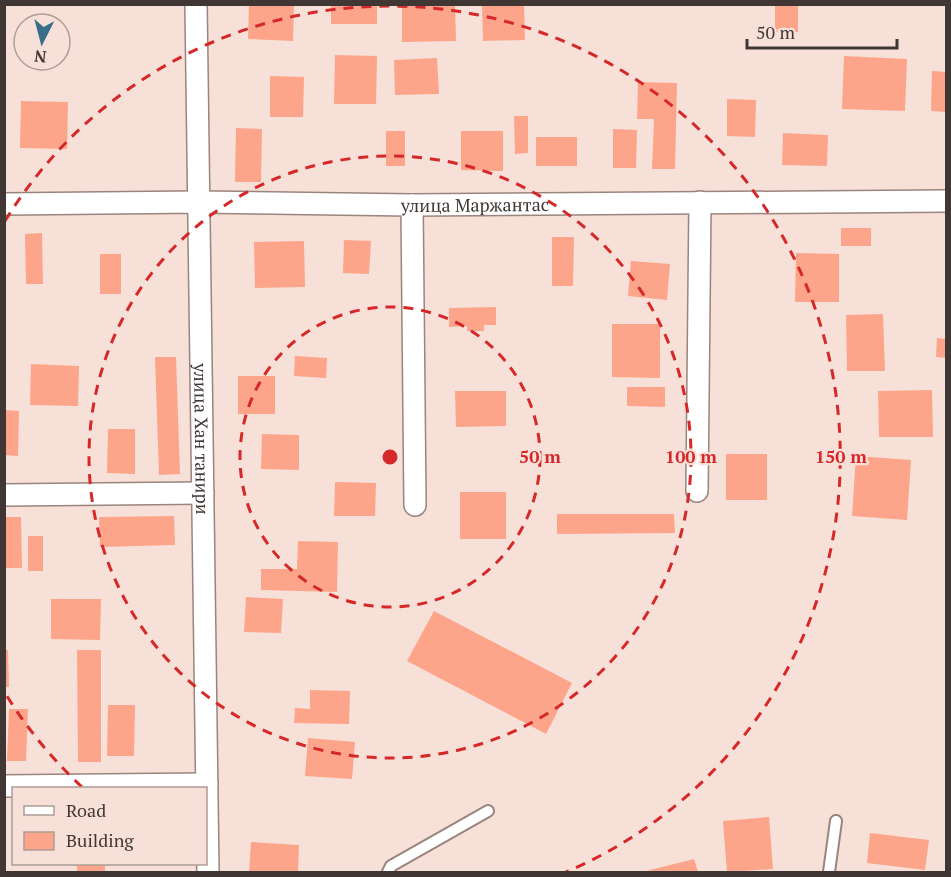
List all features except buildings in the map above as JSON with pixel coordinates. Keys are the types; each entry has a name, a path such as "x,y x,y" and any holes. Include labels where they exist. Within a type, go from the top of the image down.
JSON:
{"street":[{"name":"улица Хан танири","path":"196,4 208,873"},
{"name":"улица Маржантас","path":"4,204 199,202 412,205 946,201"},
{"path":"697,491 700,202"},
{"path":"412,205 415,505"},
{"path":"4,495 203,493"},
{"path":"4,786 207,784"}],"lane":[{"path":"388,873 391,866 488,811"},
{"path":"829,873 836,821"}]}
